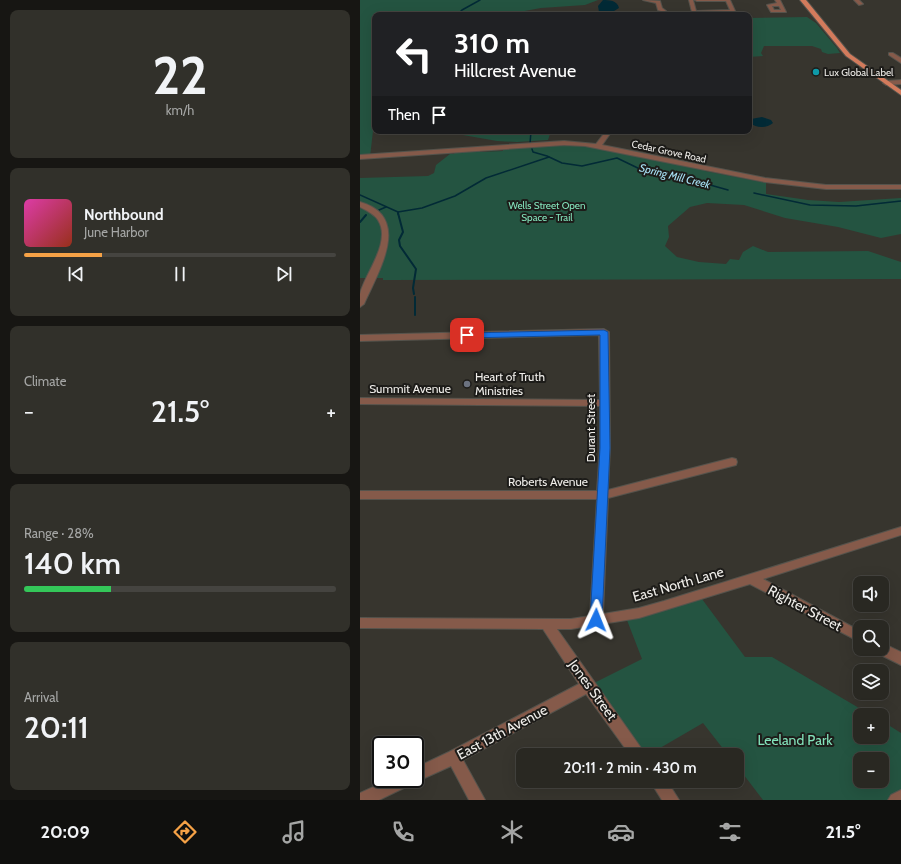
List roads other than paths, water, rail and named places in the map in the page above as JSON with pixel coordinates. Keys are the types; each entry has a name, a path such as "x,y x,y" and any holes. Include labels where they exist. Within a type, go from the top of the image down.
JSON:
{"main road":[{"path":"803,0 848,55 901,93"}],"street":[{"path":"644,0 658,2 660,9 664,11"},
{"path":"691,0 694,12 733,11 727,0 697,0"},
{"path":"856,0 860,4"},
{"path":"891,54 901,61"},
{"path":"886,83 901,82"},
{"path":"594,145 600,134"},
{"path":"594,145 606,134"},
{"name":"Cedar Grove Road","path":"360,157 564,143 594,145 765,180 826,187 901,187"},
{"path":"360,204 382,219 386,229 384,246 360,304"},
{"name":"Durant Street","path":"360,338 604,332 605,448 596,620"},
{"name":"Summit Avenue","path":"360,402 604,402"},
{"name":"Roberts Avenue","path":"360,495 603,495 732,462"},
{"name":"East North Lane","path":"360,623 547,625 596,620 664,606 901,531"},
{"name":"Righter Street","path":"750,578 853,633"},
{"name":"Jones Street","path":"547,625 588,686 634,748"},
{"path":"889,653 901,659"},
{"name":"East 13th Avenue","path":"424,771 454,757 588,686"},
{"path":"454,757 477,800"},
{"path":"362,800 388,788"},
{"path":"663,788 671,800"},
{"path":"896,800 901,797"}],"water":[{"path":"603,0 615,2 619,8 614,11 599,12 598,6"},
{"path":"762,117 771,120 773,123 761,127 754,126 752,125 752,119"}],"waterway":[{"name":"Spring Mill Creek","path":"460,12 480,0"},
{"name":"Spring Mill Creek","path":"530,144 531,134"},
{"name":"Spring Mill Creek","path":"532,149 533,152 547,156 562,163 582,166 617,158 644,171 671,174 728,190"},
{"path":"398,212 422,208 455,196 486,178 549,157"},
{"name":"Spring Mill Creek","path":"754,193 810,205 856,206 901,201"},
{"path":"360,195 398,212"},
{"path":"379,210 386,207"},
{"path":"398,213 403,232 399,240 400,246 416,269 413,288 414,294"},
{"path":"360,222 366,215"},
{"path":"415,297 415,315"}],"place":[{"name":"Lux Global Label","path":"816,72"},
{"name":"Heart of Truth Ministries","path":"467,384"}],"park label":[{"name":"Wells Street Open Space - Trail","path":"547,210"},
{"name":"Leeland Park","path":"795,740"}]}
